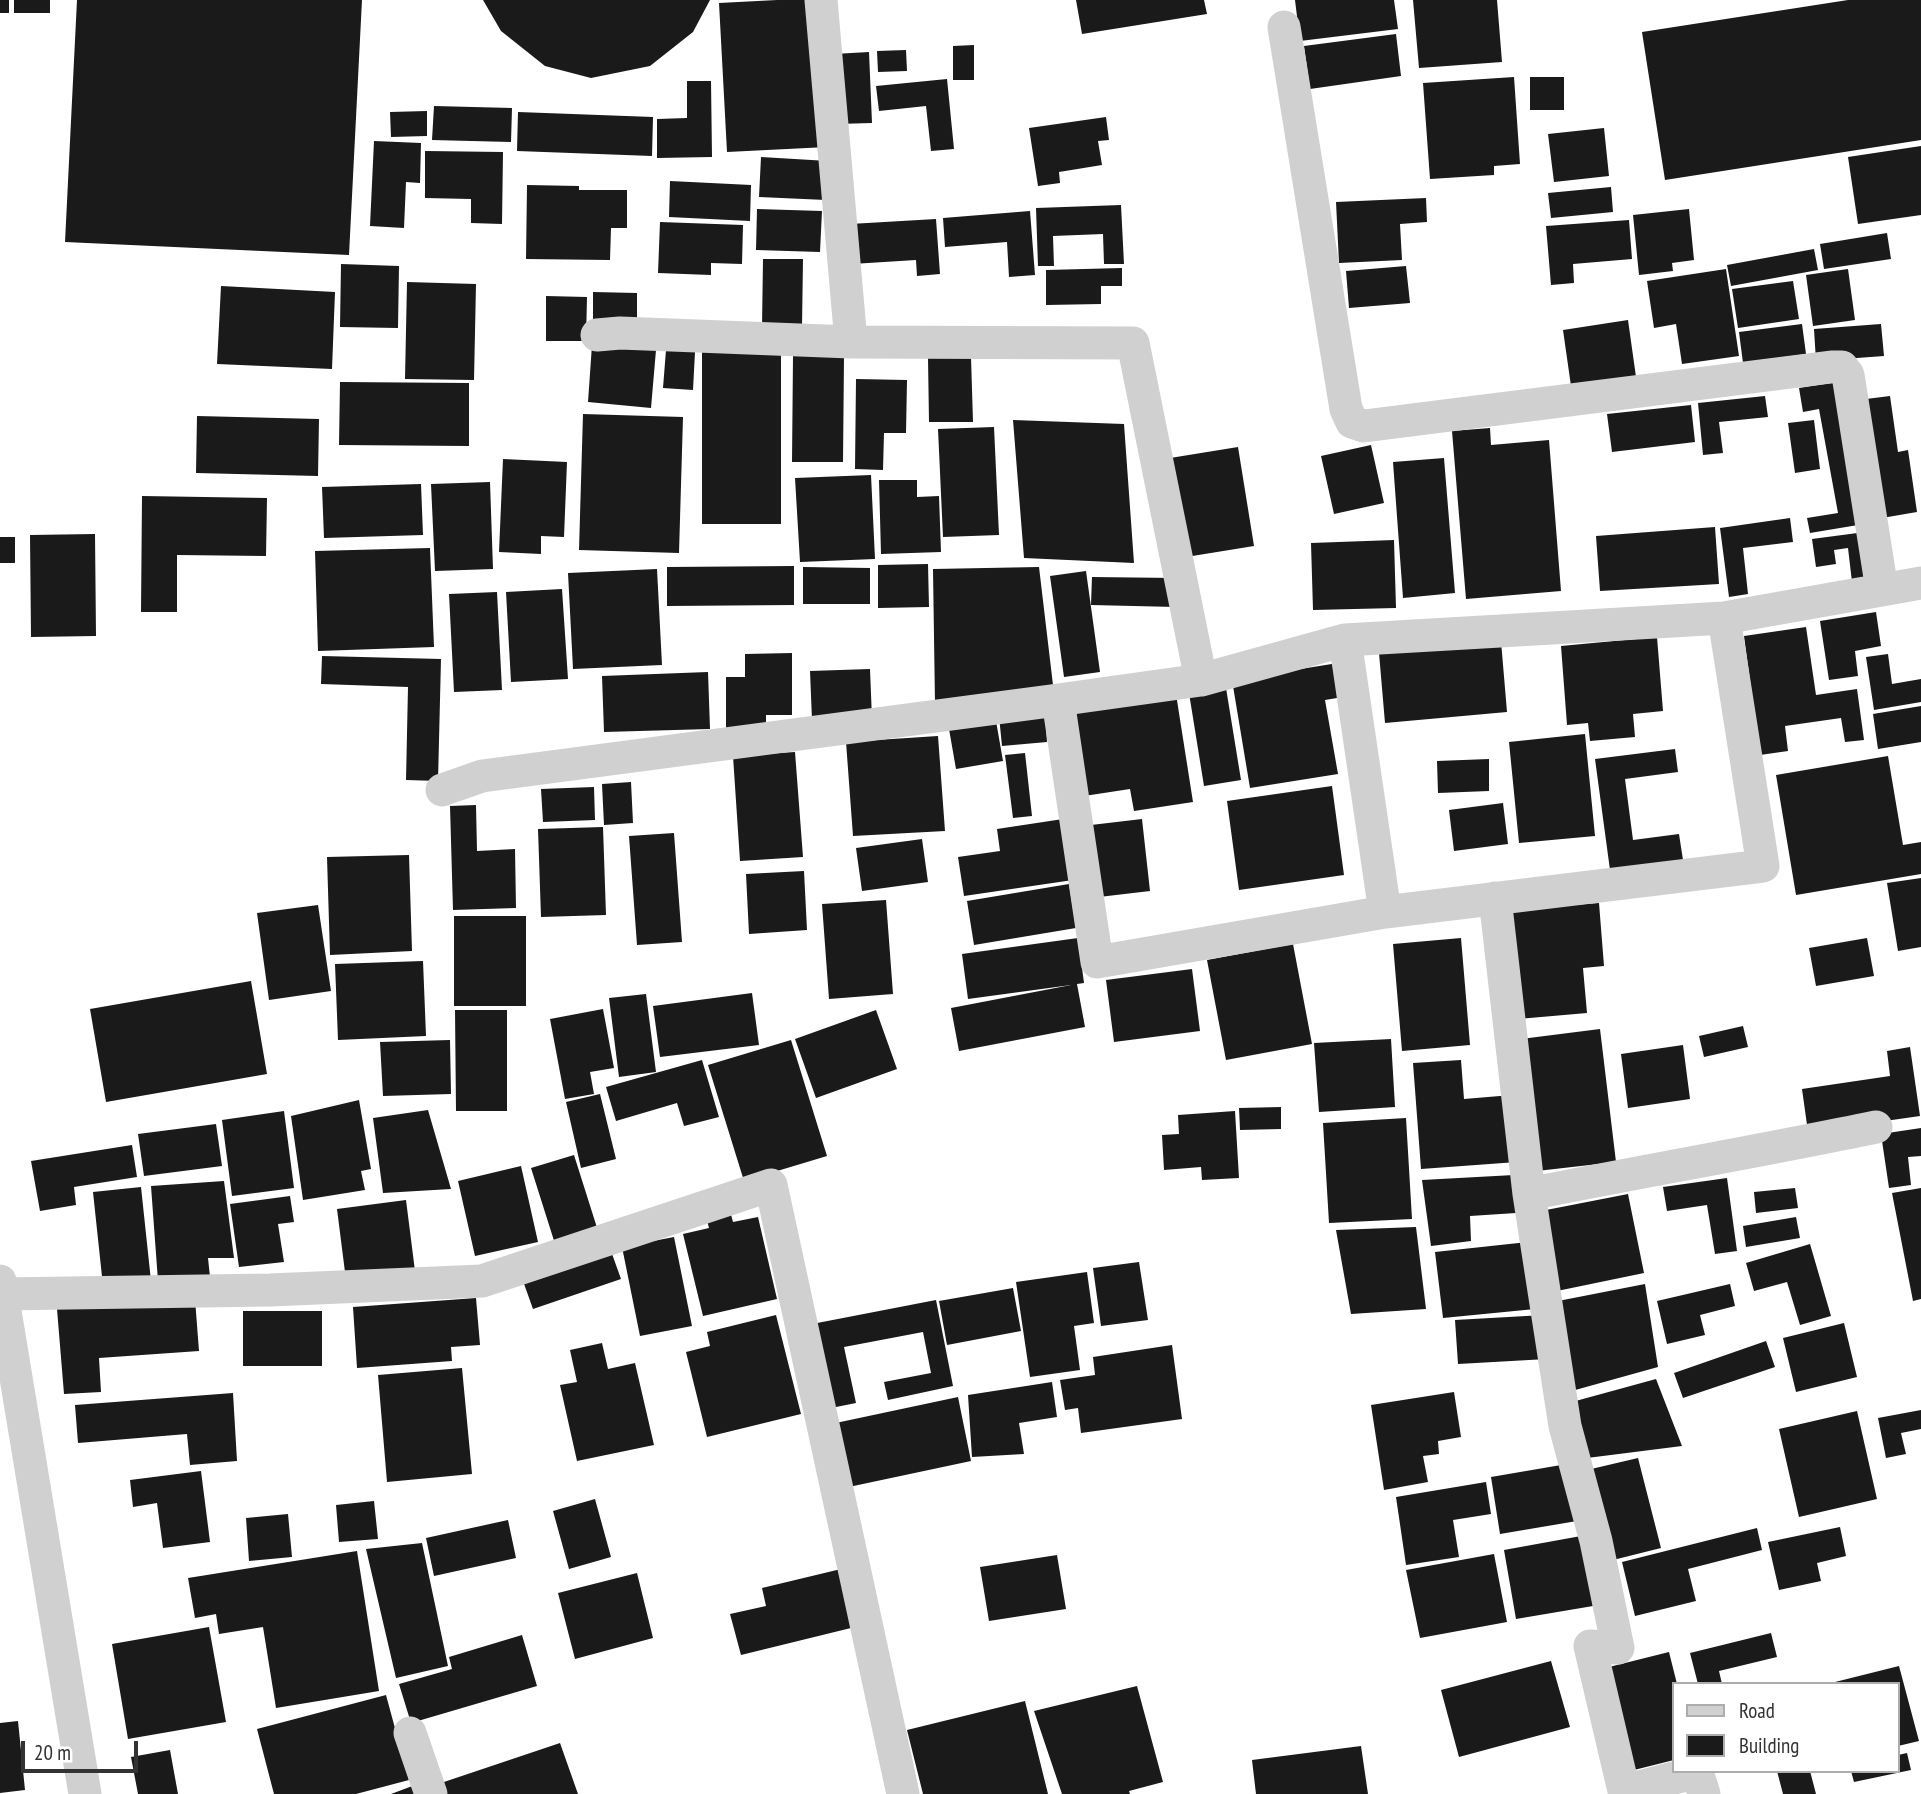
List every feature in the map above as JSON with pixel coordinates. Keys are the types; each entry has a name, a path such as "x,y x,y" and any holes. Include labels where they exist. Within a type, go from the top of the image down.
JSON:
{"street":[{"path":"821,0 851,342"},
{"path":"1284,27 1346,409 1352,422 1364,426 1831,367 1842,368 1848,375 1882,590"},
{"path":"597,335 620,333 851,342 1133,343 1201,680"},
{"path":"442,790 482,776 1201,680 1345,640 1724,618 1921,583"},
{"path":"1058,700 1097,962 1385,912 1763,866 1724,618"},
{"path":"1345,640 1385,912"},
{"path":"1495,898 1529,1194 1565,1426 1596,1541 1618,1648 1590,1646 1624,1791 1693,1773"},
{"path":"1529,1194 1678,1164 1754,1153 1876,1127"},
{"path":"85,1794 1,1288 271,1290 482,1281 771,1185 903,1794"},
{"path":"410,1732 431,1794"},
{"path":"1697,1773 1704,1794"}],"building":[{"path":"0,0 9,0 9,13 0,13"},
{"path":"14,0 50,0 50,13 14,13"},
{"path":"77,0 362,0 349,255 65,242"},
{"path":"483,0 710,0 693,32 650,66 591,78 545,66 501,31"},
{"path":"819,0 827,147 727,152 719,3"},
{"path":"1076,0 1204,0 1207,14 1082,34"},
{"path":"1295,0 1394,0 1398,29 1300,41"},
{"path":"1413,0 1497,0 1502,62 1419,68"},
{"path":"1848,0 1921,0 1921,140 1665,180 1642,32"},
{"path":"1396,34 1401,76 1310,89 1304,46"},
{"path":"974,45 974,80 953,80 953,46"},
{"path":"906,50 907,71 878,72 877,51"},
{"path":"869,52 872,123 837,124 834,54"},
{"path":"1514,77 1520,164 1494,166 1494,175 1430,179 1423,83"},
{"path":"1530,77 1564,77 1564,110 1530,110"},
{"path":"947,79 954,149 931,151 926,106 879,111 876,86"},
{"path":"687,81 711,81 712,157 657,158 657,119 687,118"},
{"path":"434,106 512,108 511,142 432,140"},
{"path":"427,111 427,136 391,137 390,112"},
{"path":"518,112 653,117 652,156 517,151"},
{"path":"1106,117 1109,140 1098,141 1102,165 1059,172 1060,183 1038,186 1029,128"},
{"path":"1604,128 1609,176 1554,182 1548,134"},
{"path":"374,141 421,143 420,183 406,182 404,228 370,226"},
{"path":"1921,146 1921,215 1858,224 1848,157"},
{"path":"425,151 503,152 502,224 471,223 471,199 425,198"},
{"path":"761,157 828,161 826,200 759,197"},
{"path":"670,181 751,185 750,221 669,217"},
{"path":"527,185 579,186 579,190 627,190 627,228 611,228 610,260 526,259"},
{"path":"1611,187 1613,212 1551,218 1548,193"},
{"path":"1426,198 1427,222 1400,224 1402,260 1339,263 1336,202"},
{"path":"1121,205 1124,264 1104,264 1103,234 1053,236 1054,266 1038,266 1036,208"},
{"path":"757,209 822,211 820,252 756,250"},
{"path":"1689,209 1694,260 1672,263 1673,271 1639,275 1633,215"},
{"path":"1030,211 1035,275 1009,277 1007,242 945,247 943,218"},
{"path":"936,219 940,274 917,276 916,260 852,264 850,224"},
{"path":"1629,220 1632,259 1573,264 1574,283 1551,285 1546,226"},
{"path":"660,222 743,225 742,264 711,263 711,275 658,273"},
{"path":"1887,233 1891,259 1824,269 1820,244"},
{"path":"1814,249 1818,270 1731,286 1727,265"},
{"path":"763,259 803,259 802,327 762,327"},
{"path":"341,264 399,266 398,328 340,327"},
{"path":"1406,266 1410,303 1349,308 1346,271"},
{"path":"1122,268 1122,286 1101,286 1101,304 1046,305 1046,270"},
{"path":"1726,269 1739,356 1682,364 1676,324 1654,328 1647,281"},
{"path":"1848,269 1855,320 1813,326 1806,275"},
{"path":"1793,281 1799,319 1738,328 1732,289"},
{"path":"407,282 476,284 474,380 405,379"},
{"path":"221,286 335,292 332,369 217,364"},
{"path":"593,292 637,293 637,322 593,320"},
{"path":"546,296 587,297 586,341 546,341"},
{"path":"1628,320 1637,384 1572,393 1563,330"},
{"path":"1802,324 1806,354 1743,363 1739,332"},
{"path":"1881,324 1884,356 1816,361 1814,329"},
{"path":"592,345 656,350 651,408 588,402"},
{"path":"666,350 695,352 693,390 663,388"},
{"path":"702,352 781,352 781,524 702,524"},
{"path":"793,356 844,356 843,462 792,462"},
{"path":"971,357 973,422 929,422 928,358"},
{"path":"856,379 907,380 906,433 884,433 883,470 855,469"},
{"path":"340,382 469,383 469,446 339,445"},
{"path":"1838,382 1864,524 1810,533 1807,518 1838,513 1819,409 1803,412 1799,388"},
{"path":"1765,396 1768,417 1719,422 1723,453 1703,455 1698,403"},
{"path":"1890,396 1898,452 1908,450 1917,512 1882,518 1866,399"},
{"path":"1691,405 1695,442 1612,452 1607,414"},
{"path":"583,414 683,417 679,553 579,550"},
{"path":"197,416 319,419 318,476 196,473"},
{"path":"1013,420 1124,424 1134,563 1024,558"},
{"path":"1814,420 1820,469 1795,473 1788,423"},
{"path":"994,427 999,535 943,537 938,429"},
{"path":"1490,428 1491,445 1549,440 1561,591 1466,599 1452,431"},
{"path":"1371,445 1384,503 1334,514 1321,456"},
{"path":"1238,447 1254,546 1180,558 1164,459"},
{"path":"1444,458 1455,593 1403,598 1393,462"},
{"path":"503,459 567,462 564,537 541,536 541,554 499,552"},
{"path":"871,475 875,559 800,562 795,478"},
{"path":"879,480 917,480 917,497 939,496 941,552 881,554"},
{"path":"490,482 493,569 435,571 431,484"},
{"path":"421,484 423,535 324,538 322,487"},
{"path":"142,496 267,498 266,556 177,555 177,612 141,612"},
{"path":"1790,518 1793,542 1743,548 1748,594 1729,597 1720,528"},
{"path":"1715,527 1719,584 1600,591 1596,536"},
{"path":"1865,532 1870,580 1852,582 1848,548 1834,550 1836,564 1816,567 1812,539"},
{"path":"95,534 96,636 31,637 30,535"},
{"path":"0,537 15,537 15,563 0,563"},
{"path":"1394,540 1396,608 1313,610 1311,543"},
{"path":"430,548 434,647 318,651 315,551"},
{"path":"928,564 929,607 878,608 878,565"},
{"path":"794,566 794,605 667,606 667,567"},
{"path":"803,567 870,568 870,604 803,604"},
{"path":"1039,567 1053,685 935,704 933,569"},
{"path":"657,569 662,665 573,669 568,573"},
{"path":"1086,571 1100,672 1064,677 1050,576"},
{"path":"1092,577 1176,578 1176,607 1091,605"},
{"path":"562,589 568,679 511,682 506,592"},
{"path":"497,592 502,690 454,692 449,594"},
{"path":"1876,612 1881,646 1855,651 1858,676 1829,680 1820,621"},
{"path":"1806,627 1816,695 1857,689 1864,740 1845,742 1841,718 1785,726 1788,751 1760,755 1744,636"},
{"path":"1657,637 1663,711 1633,714 1635,737 1590,741 1588,723 1567,725 1561,646"},
{"path":"1501,641 1507,712 1385,723 1379,653"},
{"path":"792,653 792,715 766,715 766,729 726,729 726,677 745,677 745,654"},
{"path":"1888,654 1892,684 1921,679 1921,702 1874,710 1866,657"},
{"path":"322,656 441,659 438,781 406,780 408,687 321,684"},
{"path":"1338,663 1343,697 1325,700 1338,774 1250,788 1232,680"},
{"path":"870,669 872,719 812,720 810,671"},
{"path":"708,672 710,729 604,732 602,676"},
{"path":"1226,688 1241,780 1204,786 1189,693"},
{"path":"1176,694 1193,802 1134,811 1130,789 1084,796 1070,710"},
{"path":"1921,706 1921,742 1878,749 1873,714"},
{"path":"1045,712 1047,742 1002,746 999,716"},
{"path":"996,721 1003,761 956,769 949,729"},
{"path":"1585,734 1595,836 1519,843 1509,742"},
{"path":"938,736 945,831 853,836 846,742"},
{"path":"1675,749 1678,772 1625,779 1633,840 1679,834 1683,860 1610,870 1595,759"},
{"path":"795,752 803,857 740,861 733,756"},
{"path":"1025,753 1032,816 1013,818 1005,755"},
{"path":"1888,756 1903,845 1921,842 1921,874 1796,895 1776,775"},
{"path":"1489,759 1489,791 1438,793 1437,761"},
{"path":"631,782 633,823 604,825 602,784"},
{"path":"1332,786 1344,875 1239,890 1227,801"},
{"path":"594,787 595,820 543,822 541,789"},
{"path":"1503,803 1508,844 1454,851 1449,810"},
{"path":"476,805 477,851 515,849 516,908 453,910 450,806"},
{"path":"1063,819 1073,880 964,896 958,857 1000,851 997,829"},
{"path":"1142,819 1150,891 1099,897 1091,825"},
{"path":"603,827 606,915 541,917 538,829"},
{"path":"674,833 682,942 637,945 629,836"},
{"path":"922,839 928,882 862,891 856,848"},
{"path":"409,855 412,951 330,955 327,857"},
{"path":"804,871 807,930 749,934 746,874"},
{"path":"1921,878 1921,947 1898,951 1887,883"},
{"path":"1069,884 1076,928 974,945 967,901"},
{"path":"886,900 893,994 829,999 822,904"},
{"path":"1599,903 1604,966 1583,968 1587,1013 1518,1019 1509,910"},
{"path":"318,905 331,991 269,1000 257,913"},
{"path":"454,916 526,916 526,1006 454,1006"},
{"path":"1078,938 1084,983 1077,984 1085,1027 959,1051 951,1008 1071,985 968,999 962,954"},
{"path":"1461,938 1470,1045 1402,1051 1393,944"},
{"path":"1867,938 1874,976 1816,986 1809,948"},
{"path":"1293,944 1312,1044 1226,1060 1207,960"},
{"path":"423,961 426,1036 338,1040 335,964"},
{"path":"1192,969 1200,1031 1114,1042 1106,980"},
{"path":"251,981 267,1074 106,1102 90,1009"},
{"path":"752,993 759,1045 660,1057 653,1006"},
{"path":"646,994 656,1072 619,1077 609,998"},
{"path":"603,1009 614,1068 590,1072 594,1094 565,1099 550,1019"},
{"path":"455,1010 507,1010 507,1111 456,1111"},
{"path":"876,1010 897,1069 816,1098 795,1039"},
{"path":"1743,1026 1748,1047 1704,1057 1699,1036"},
{"path":"1600,1029 1616,1162 1537,1171 1521,1039"},
{"path":"1391,1039 1395,1107 1319,1112 1314,1043"},
{"path":"450,1040 451,1094 383,1096 380,1042"},
{"path":"791,1040 827,1156 744,1181 708,1065"},
{"path":"1683,1045 1690,1099 1628,1108 1621,1054"},
{"path":"1910,1047 1920,1116 1808,1132 1802,1089 1890,1076 1887,1051"},
{"path":"702,1060 719,1117 684,1126 677,1103 616,1121 606,1087"},
{"path":"1461,1060 1464,1099 1512,1095 1517,1162 1421,1169 1413,1063"},
{"path":"600,1094 616,1159 581,1168 566,1102"},
{"path":"359,1100 371,1169 361,1171 365,1190 303,1200 291,1116"},
{"path":"1281,1107 1281,1129 1240,1130 1239,1108"},
{"path":"428,1110 451,1189 383,1193 373,1118"},
{"path":"284,1111 294,1188 232,1196 222,1120"},
{"path":"1235,1111 1239,1178 1202,1180 1201,1167 1164,1170 1162,1135 1179,1134 1178,1115"},
{"path":"1406,1118 1412,1219 1329,1223 1323,1123"},
{"path":"216,1124 222,1166 144,1176 138,1134"},
{"path":"1921,1128 1921,1156 1908,1157 1911,1185 1889,1188 1881,1134"},
{"path":"132,1145 137,1177 74,1187 76,1205 40,1211 31,1161"},
{"path":"574,1155 599,1234 556,1247 531,1168"},
{"path":"521,1166 538,1242 475,1256 458,1181"},
{"path":"1514,1175 1516,1213 1470,1216 1471,1241 1431,1246 1422,1180"},
{"path":"1727,1178 1737,1251 1715,1254 1707,1205 1667,1211 1663,1187"},
{"path":"224,1181 234,1258 208,1258 210,1277 158,1281 151,1186"},
{"path":"141,1187 151,1281 103,1286 93,1192"},
{"path":"1795,1188 1798,1208 1756,1213 1754,1192"},
{"path":"1921,1188 1921,1299 1913,1301 1892,1193"},
{"path":"1628,1194 1644,1273 1557,1291 1541,1211"},
{"path":"290,1196 294,1222 278,1224 284,1262 239,1267 230,1204"},
{"path":"406,1200 415,1271 346,1280 337,1209"},
{"path":"729,1207 733,1222 758,1217 777,1299 703,1316 683,1234 709,1228 705,1213"},
{"path":"1796,1217 1800,1238 1746,1247 1743,1226"},
{"path":"1416,1227 1426,1309 1351,1314 1336,1230"},
{"path":"674,1237 692,1326 640,1336 622,1247"},
{"path":"1528,1242 1535,1309 1443,1318 1435,1252"},
{"path":"1810,1244 1831,1316 1800,1325 1787,1282 1754,1291 1746,1263"},
{"path":"611,1251 621,1279 533,1309 523,1281"},
{"path":"1139,1262 1148,1320 1101,1326 1093,1268"},
{"path":"1087,1272 1094,1323 1074,1326 1080,1370 1030,1377 1016,1282"},
{"path":"1645,1284 1658,1367 1568,1392 1558,1301"},
{"path":"1730,1284 1735,1306 1700,1315 1705,1335 1667,1344 1657,1301"},
{"path":"1013,1288 1021,1331 947,1345 939,1301"},
{"path":"476,1298 480,1345 451,1347 452,1361 357,1368 353,1307"},
{"path":"195,1299 199,1351 99,1358 101,1392 64,1394 57,1309"},
{"path":"936,1300 953,1386 888,1400 884,1382 931,1373 923,1332 844,1347 856,1403 831,1408 812,1324"},
{"path":"243,1311 322,1311 322,1366 243,1366"},
{"path":"776,1315 801,1414 707,1437 686,1352 710,1346 707,1332"},
{"path":"1544,1315 1547,1359 1458,1364 1455,1320"},
{"path":"1844,1323 1857,1377 1796,1392 1783,1338"},
{"path":"1766,1341 1775,1367 1683,1398 1674,1373"},
{"path":"602,1343 608,1369 635,1363 654,1445 577,1461 560,1385 577,1382 570,1350"},
{"path":"1172,1345 1182,1419 1081,1433 1078,1408 1065,1410 1060,1380 1095,1375 1093,1357"},
{"path":"462,1368 472,1474 387,1482 378,1375"},
{"path":"1656,1379 1682,1446 1587,1458 1572,1402"},
{"path":"1052,1382 1057,1417 1019,1423 1024,1454 972,1457 968,1395"},
{"path":"1454,1392 1461,1437 1438,1441 1439,1454 1423,1456 1428,1482 1384,1490 1371,1405"},
{"path":"233,1393 237,1461 190,1465 187,1434 78,1443 75,1405"},
{"path":"958,1397 971,1461 844,1488 831,1424"},
{"path":"1921,1410 1921,1429 1901,1433 1906,1454 1886,1458 1878,1418"},
{"path":"1857,1411 1877,1499 1799,1517 1779,1429"},
{"path":"1638,1458 1661,1548 1609,1561 1587,1470"},
{"path":"1567,1464 1577,1521 1500,1534 1491,1477"},
{"path":"201,1471 210,1542 163,1548 157,1503 133,1507 130,1480"},
{"path":"1486,1482 1491,1514 1453,1520 1459,1557 1406,1565 1396,1497"},
{"path":"595,1499 611,1557 569,1569 553,1511"},
{"path":"374,1501 378,1539 339,1542 336,1505"},
{"path":"288,1514 292,1557 249,1561 246,1518"},
{"path":"508,1520 516,1558 434,1576 426,1538"},
{"path":"1840,1527 1846,1556 1817,1563 1821,1581 1779,1590 1768,1542"},
{"path":"1757,1528 1762,1550 1688,1569 1696,1601 1635,1616 1622,1562"},
{"path":"1581,1536 1593,1606 1516,1619 1504,1550"},
{"path":"422,1543 448,1666 396,1678 366,1549"},
{"path":"357,1551 379,1691 276,1708 263,1627 219,1634 216,1614 195,1618 188,1578"},
{"path":"1494,1554 1507,1622 1420,1638 1406,1570"},
{"path":"1057,1555 1066,1609 989,1621 980,1567"},
{"path":"841,1569 855,1627 741,1655 730,1614 766,1606 762,1588"},
{"path":"637,1573 653,1638 575,1659 558,1593"},
{"path":"209,1627 226,1722 128,1739 112,1644"},
{"path":"1771,1633 1777,1657 1719,1671 1722,1682 1697,1682 1690,1653"},
{"path":"522,1635 537,1686 411,1723 399,1684 452,1669 449,1657"},
{"path":"1669,1652 1676,1682 1672,1682 1672,1760 1626,1772 1601,1669"},
{"path":"1551,1661 1570,1727 1459,1757 1441,1690"},
{"path":"1899,1666 1919,1741 1900,1746 1900,1682 1835,1682"},
{"path":"1137,1686 1163,1782 1129,1791 1130,1794 1062,1794 1034,1711"},
{"path":"386,1695 409,1780 356,1794 274,1794 257,1729"},
{"path":"1025,1701 1048,1794 923,1794 907,1730"},
{"path":"18,1721 25,1790 0,1793 0,1723"},
{"path":"560,1743 578,1794 438,1794 435,1785"},
{"path":"1361,1746 1368,1794 1256,1794 1252,1760"},
{"path":"170,1750 178,1794 138,1794 131,1757"},
{"path":"1907,1753 1911,1770 1900,1772 1900,1755"},
{"path":"1778,1773 1811,1773 1816,1794 1783,1794"},
{"path":"1852,1773 1897,1773 1854,1782"},
{"path":"415,1785 418,1794 391,1794"}]}
